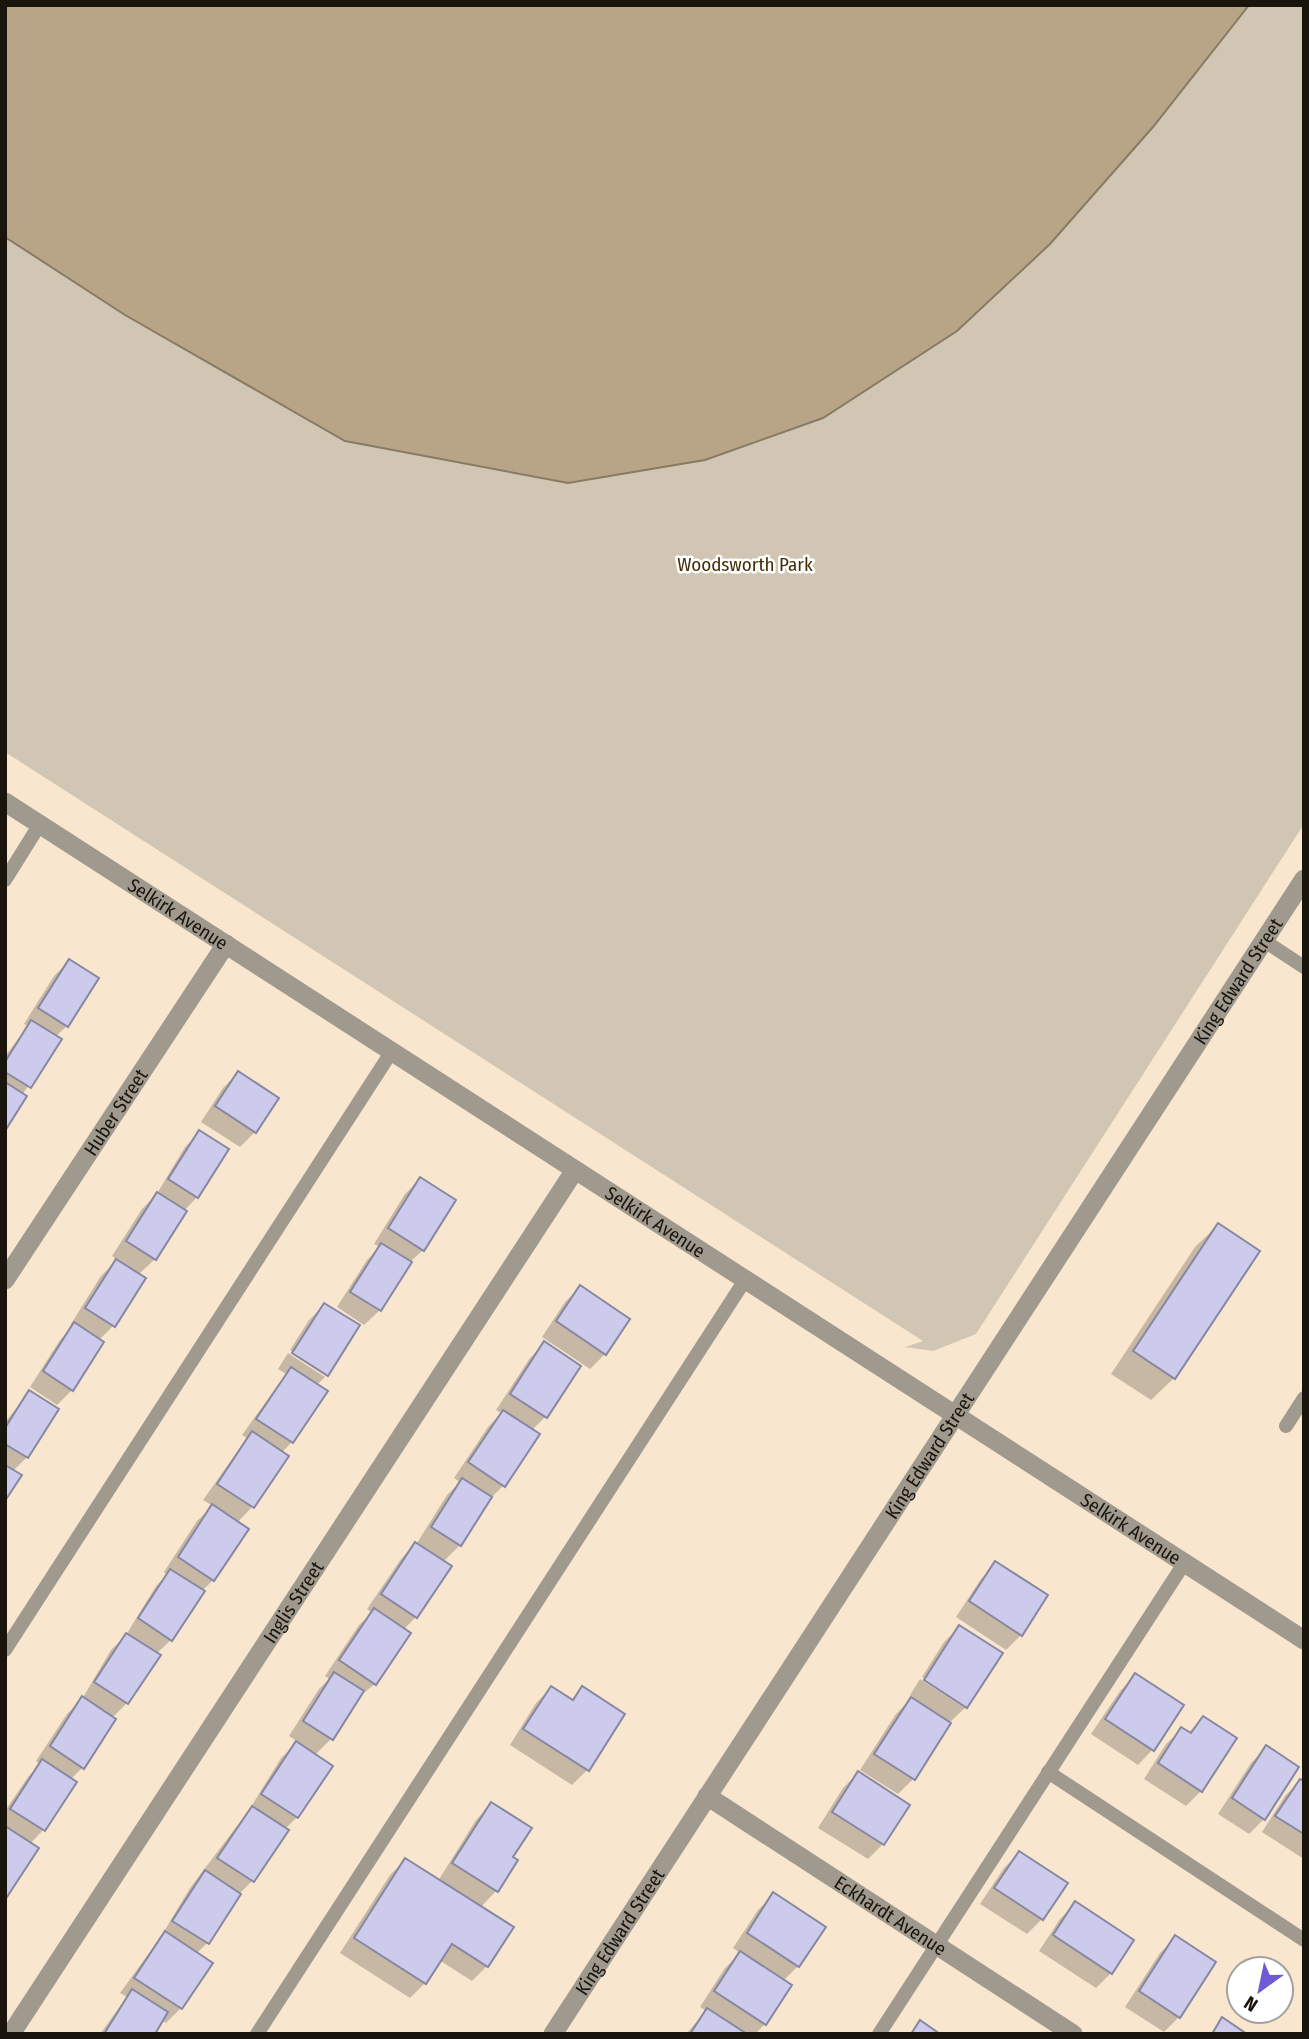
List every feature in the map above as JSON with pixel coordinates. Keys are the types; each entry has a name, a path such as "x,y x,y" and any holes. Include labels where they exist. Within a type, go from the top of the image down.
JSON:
{"street":[{"name":"Selkirk Avenue","path":"5,802 1304,1640"},
{"name":"King Edward Street","path":"553,2034 953,1414 1304,878"},
{"name":"Huber Street","path":"5,1280 226,944"},
{"name":"Inglis Street","path":"11,2034 575,1170"},
{"name":"Eckhardt Avenue","path":"707,1796 1073,2034"}],"lane":[{"path":"5,880 40,824"},
{"path":"1263,940 1304,967"},
{"path":"5,1650 392,1051"},
{"path":"257,2034 745,1280"},
{"path":"1286,1426 1304,1398"},
{"path":"879,2034 1185,1562"},
{"path":"1048,1772 1304,1940"}],"green space":[{"name":"Woodsworth Park","path":"5,5 1304,5 1304,824 976,1334 933,1351 905,1347 923,1341 5,752"}],"shaded area":[{"path":"5,5 1249,5 1153,127 1050,244 957,331 823,418 705,460 568,483 345,441 125,315 5,237"}],"building":[{"path":"69,959 99,978 68,1027 38,1008"},
{"path":"31,1020 62,1039 31,1088 5,1072 5,1062"},
{"path":"238,1071 279,1098 256,1133 215,1106"},
{"path":"5,1082 27,1096 5,1131"},
{"path":"199,1130 229,1149 198,1198 168,1179"},
{"path":"420,1177 456,1200 424,1251 388,1228"},
{"path":"157,1192 187,1211 156,1260 126,1241"},
{"path":"1218,1223 1260,1251 1175,1379 1133,1351"},
{"path":"381,1243 412,1262 381,1311 350,1292"},
{"path":"116,1259 146,1278 115,1327 85,1308"},
{"path":"580,1285 630,1319 606,1355 556,1321"},
{"path":"324,1303 360,1325 328,1376 292,1353"},
{"path":"74,1322 104,1342 73,1391 43,1371"},
{"path":"544,1341 581,1366 547,1418 510,1394"},
{"path":"291,1367 328,1391 293,1443 256,1419"},
{"path":"29,1390 59,1409 28,1458 5,1444 5,1428"},
{"path":"503,1410 540,1434 505,1487 468,1462"},
{"path":"252,1431 289,1456 254,1508 217,1484"},
{"path":"5,1465 22,1475 5,1501"},
{"path":"462,1478 492,1497 461,1546 431,1527"},
{"path":"212,1504 249,1529 214,1581 178,1557"},
{"path":"415,1542 452,1566 417,1618 381,1594"},
{"path":"995,1561 1048,1595 1022,1636 969,1601"},
{"path":"170,1569 205,1591 172,1641 138,1618"},
{"path":"374,1608 411,1633 376,1685 339,1660"},
{"path":"959,1625 1003,1653 967,1708 924,1680"},
{"path":"126,1633 161,1655 128,1704 94,1682"},
{"path":"334,1672 364,1691 333,1740 303,1721"},
{"path":"1135,1673 1184,1705 1154,1751 1105,1719"},
{"path":"551,1686 573,1700 582,1686 625,1714 589,1771 523,1729"},
{"path":"82,1696 116,1719 84,1769 50,1746"},
{"path":"911,1697 951,1723 915,1780 874,1754"},
{"path":"1203,1716 1237,1738 1202,1792 1158,1763 1181,1727 1191,1733"},
{"path":"296,1741 333,1766 298,1818 261,1794"},
{"path":"1266,1745 1299,1767 1265,1820 1232,1798"},
{"path":"42,1759 77,1782 45,1831 10,1809"},
{"path":"858,1771 910,1805 884,1845 832,1812"},
{"path":"1300,1779 1304,1781 1304,1834 1275,1816"},
{"path":"491,1802 532,1828 513,1857 518,1860 498,1892 452,1863"},
{"path":"252,1806 289,1830 254,1882 217,1858"},
{"path":"5,1826 39,1848 7,1897 5,1896"},
{"path":"1019,1851 1068,1883 1043,1920 994,1888"},
{"path":"405,1858 514,1927 488,1967 452,1944 426,1984 354,1938"},
{"path":"205,1870 241,1894 209,1944 172,1921"},
{"path":"773,1892 826,1927 799,1967 747,1933"},
{"path":"1075,1901 1134,1940 1112,1974 1053,1935"},
{"path":"165,1931 213,1963 182,2009 134,1978"},
{"path":"1175,1935 1216,1962 1180,2018 1139,1991"},
{"path":"740,1951 792,1985 766,2025 714,1991"},
{"path":"132,1989 168,2012 155,2034 104,2034"},
{"path":"707,2008 747,2034 690,2034"},
{"path":"1222,2017 1225,2025 1234,2025 1247,2034 1212,2034"},
{"path":"920,2020 940,2034 911,2034"}]}
